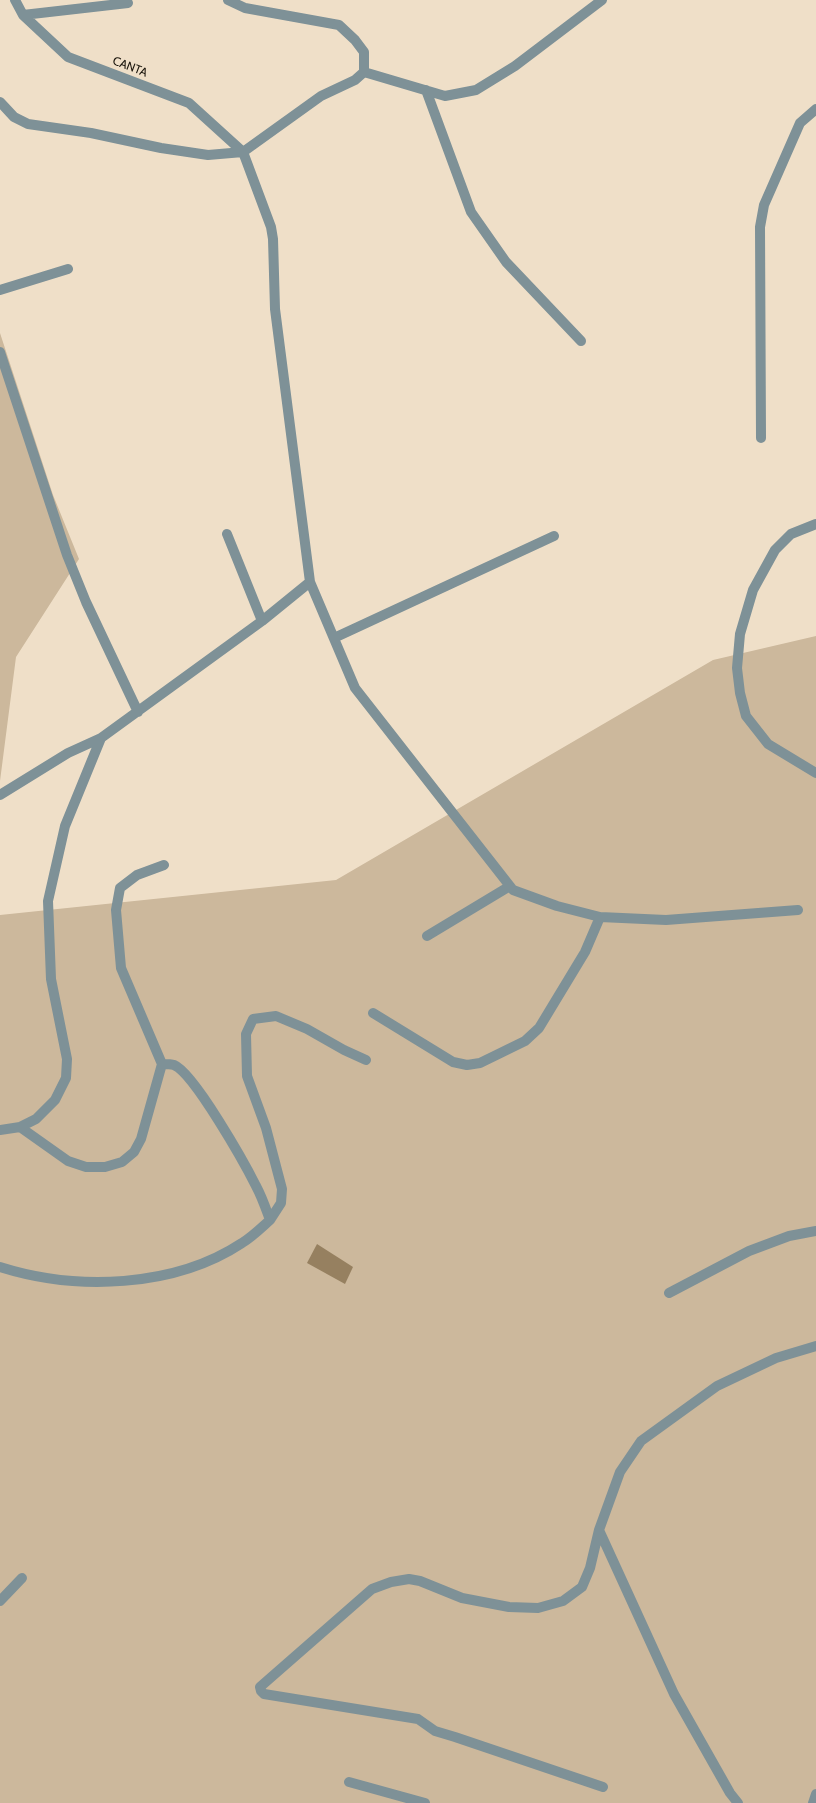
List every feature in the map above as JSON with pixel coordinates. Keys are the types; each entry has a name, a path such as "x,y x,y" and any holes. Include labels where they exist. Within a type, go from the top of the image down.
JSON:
{"street":[{"name":"CANTA","path":"15,0 23,15 68,57 189,103 243,152"},
{"path":"0,102 14,117 28,124 91,133 208,155 243,152 321,96 355,80 364,72 364,52 355,40 339,25 245,8 228,0"},
{"path":"364,72 445,96 476,90 515,66 602,0"},
{"path":"23,15 71,5 128,3"},
{"path":"426,90 471,212 506,262 581,341"},
{"path":"761,438 760,227 764,205 800,124 816,109"},
{"path":"243,152 271,227 273,239 275,309 310,582 355,688 513,890 557,906 600,916 666,920 798,910"},
{"path":"0,290 68,269"},
{"path":"0,352 67,556 86,602 138,712"},
{"path":"816,524 791,534 775,550 753,590 740,634 737,668 740,693 746,716 768,744 816,773"},
{"path":"227,534 262,621"},
{"path":"334,638 554,536"},
{"path":"0,795 68,753 101,738 262,621 310,582"},
{"path":"0,1130 20,1127 36,1119 55,1100 66,1078 67,1059 51,979 48,901 65,826 101,738"},
{"path":"20,1127 68,1161 86,1167 104,1168 122,1162 134,1152 141,1139 162,1064 121,968 116,910 120,888 137,875 164,865"},
{"path":"427,936 510,886"},
{"path":"373,1013 453,1062 466,1065 480,1063 525,1041 539,1028 585,952 600,916"},
{"path":"0,1267 17,1273 86,1283 158,1277 213,1259 242,1243 270,1220 281,1203 282,1189 266,1128 247,1076 246,1034 254,1019 276,1016 306,1029 344,1050 366,1060"},
{"path":"162,1064 174,1065 184,1072 198,1090 229,1137 257,1187 270,1220"},
{"path":"669,1293 749,1251 789,1236 816,1231"},
{"path":"603,1787 455,1736 435,1732 418,1719 264,1694 260,1689 262,1684 372,1589 391,1582 409,1579 420,1581 462,1598 509,1607 538,1608 563,1601 582,1587 590,1568 599,1530 620,1472 641,1441 717,1386 776,1358 816,1346"},
{"path":"599,1530 674,1694 730,1793 738,1803"},
{"path":"0,1601 22,1578"},
{"path":"349,1782 425,1803"},
{"path":"813,1803 816,1794"}],"shaded area":[{"path":"0,333 53,495 79,559 16,657 0,781"},
{"path":"816,636 816,1803 0,1803 0,915 336,880 713,660"},
{"path":"317,1244 353,1267 345,1284 307,1263"}]}
